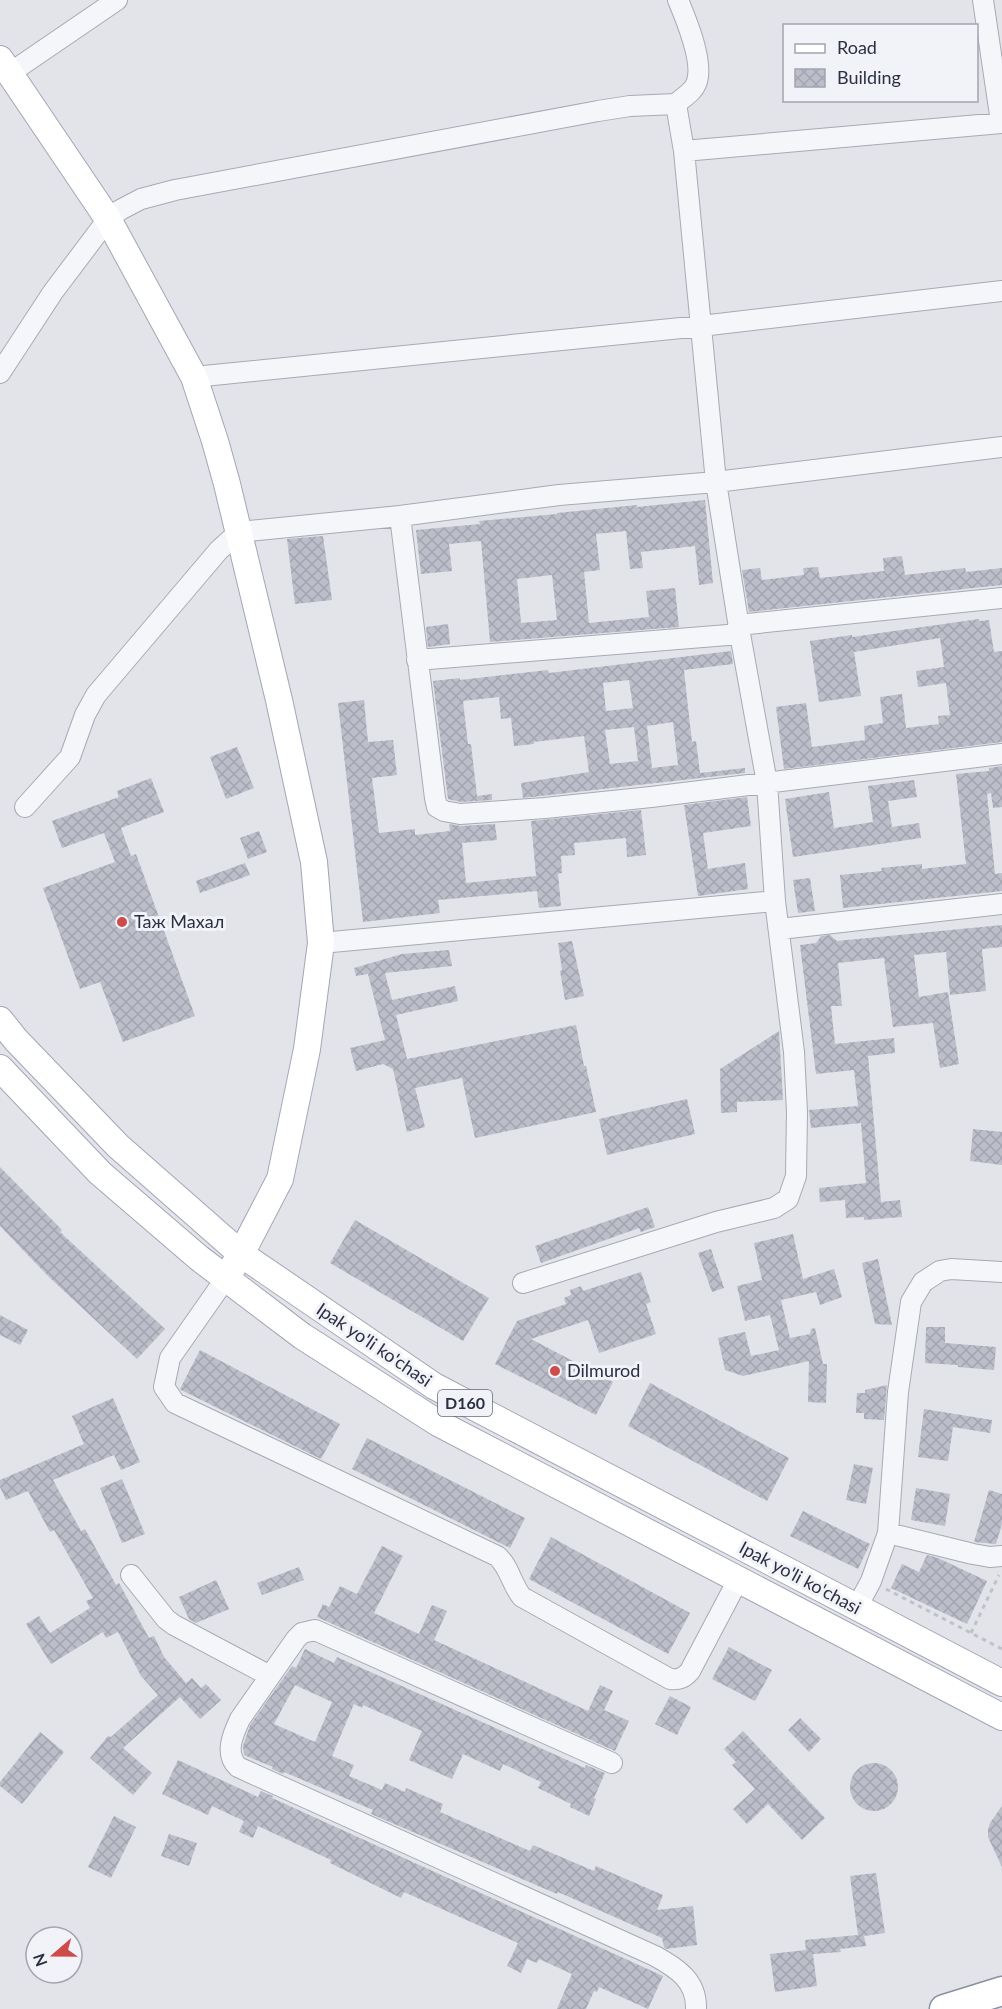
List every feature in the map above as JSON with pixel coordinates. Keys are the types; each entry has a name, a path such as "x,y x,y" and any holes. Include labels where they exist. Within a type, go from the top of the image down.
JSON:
{"highway":[{"path":"944,2009 1002,1991"},
{"path":"962,2009 1002,2005"}],"main road":[{"path":"5,66 108,219 194,377 215,441 239,532 314,862 321,943 307,1049 280,1179 226,1278"},
{"name":"Ipak yo'li ko'chasi","path":"0,1020 16,1041 118,1146 241,1254 434,1386 1002,1683"},
{"name":"Ipak yo'li ko'chasi","path":"0,1068 100,1173 226,1278 302,1336 438,1423 1002,1717"}],"street":[{"path":"5,66 117,0"},
{"path":"0,373 53,292 108,219 141,199 166,192 598,111 630,106 676,104 696,84 698,68 693,41 678,0"},
{"path":"684,151 1002,122 983,0"},
{"path":"523,1283 716,1222 774,1208 788,1199 796,1176 797,1112 794,1052 775,901 767,783 739,630 716,482 684,151 676,104"},
{"path":"194,377 701,326 1002,291"},
{"path":"25,807 70,757 85,715 96,695 219,550 239,532 400,516 559,495 716,482 1002,447"},
{"path":"400,516 435,798 437,807 444,812 460,814 544,808 1002,754"},
{"path":"417,660 739,630 1002,598"},
{"path":"321,943 775,901"},
{"path":"780,929 1002,904"},
{"path":"857,1607 871,1581 888,1533 898,1392 911,1302 923,1282 940,1271 951,1269 1002,1272"},
{"path":"226,1278 170,1358 164,1387 175,1403 498,1556 522,1596 670,1679 677,1680 685,1677 690,1671 738,1580"},
{"path":"888,1533 973,1554 990,1557 1002,1556"},
{"path":"131,1575 174,1625 270,1676"},
{"path":"612,1763 315,1630 302,1633 296,1639 240,1719 233,1733 231,1755 232,1762 238,1767 647,1951 686,1976 695,1995 696,2009"}],"path":[{"path":"971,1633 1002,1568"},
{"path":"871,1581 1002,1649"}],"building":[{"path":"705,500 713,583 699,585 695,546 641,552 643,568 630,569 626,531 596,534 600,570 584,572 589,623 649,617 646,591 675,588 679,627 490,642 481,541 449,544 452,571 421,574 416,530 480,524 479,521 637,505 637,507","holes":["552,575 557,620 521,623 517,579"]},
{"path":"323,536 332,600 295,604 287,539"},
{"path":"902,556 905,575 965,568 966,572 1002,568 1002,585 749,612 742,570 760,568 762,580 804,575 803,568 818,567 820,578 884,571 883,558"},
{"path":"979,619 979,621 989,620 994,652 1002,651 1002,742 784,769 776,707 806,703 812,747 865,740 864,726 883,723 880,697 902,694 906,728 939,724 938,716 950,715 946,683 918,687 916,671 944,667 940,638 854,652 861,696 819,702 810,641"},
{"path":"448,624 450,644 428,647 426,627"},
{"path":"731,651 733,664 684,670 692,742 696,741 700,773 745,768 745,773 523,798 521,783 589,772 584,736 514,746 511,718 501,719 499,697 463,701 477,796 492,794 492,800 461,802 448,799 433,681 548,670 549,673","holes":["629,680 633,708 606,711 603,683","673,722 678,765 652,768 647,726","634,727 638,761 610,764 605,730"]},
{"path":"364,700 368,742 393,740 397,775 372,778 379,833 415,829 415,835 450,831 449,824 461,826 495,824 497,840 462,843 466,883 536,876 531,821 641,810 646,855 627,857 626,838 574,843 575,855 561,856 562,873 558,874 561,906 539,908 537,891 438,900 440,913 363,922 338,703"},
{"path":"237,747 254,788 226,799 210,757"},
{"path":"1002,766 1002,807 993,808 991,793 987,794 995,874 1002,873 1002,891 843,908 840,875 922,864 922,869 966,864 956,774 989,771 989,768"},
{"path":"151,778 164,812 121,828 131,856 136,854 195,1016 123,1042 100,982 80,989 43,888 115,862 104,833 62,848 52,821 119,797 117,791"},
{"path":"914,780 917,797 888,801 892,827 919,823 921,838 793,857 785,799 829,792 834,828 873,822 868,786"},
{"path":"747,797 751,826 703,833 708,869 745,863 748,889 698,896 684,805"},
{"path":"259,831 267,852 248,859 240,838"},
{"path":"245,863 250,875 200,893 196,881"},
{"path":"810,878 815,911 798,913 793,880"},
{"path":"1002,925 1002,947 982,949 986,991 950,995 946,952 914,955 919,997 948,992 959,1064 940,1068 933,1023 893,1027 884,958 838,963 842,1006 831,1006 835,1044 894,1038 895,1053 868,1056 881,1202 900,1200 902,1217 864,1220 864,1217 846,1218 845,1200 820,1202 819,1188 866,1183 861,1123 811,1128 809,1110 858,1106 854,1070 816,1074 800,945 816,943 821,936 830,935 837,941"},
{"path":"572,941 584,996 565,1000 558,943"},
{"path":"449,950 452,966 385,973 392,1000 455,986 458,1001 396,1015 407,1059 576,1025 596,1112 475,1138 462,1078 415,1088 425,1127 407,1132 393,1069 383,1064 356,1071 350,1048 385,1040 368,974 356,976 354,968 402,954"},
{"path":"779,1031 783,1100 737,1102 737,1112 721,1113 720,1069"},
{"path":"687,1099 695,1134 607,1155 599,1119"},
{"path":"973,1129 1002,1132 1002,1165 970,1161"},
{"path":"0,1167 62,1230 60,1232 165,1329 137,1359 49,1277 0,1226"},
{"path":"648,1207 655,1227 641,1232 639,1228 541,1263 535,1246"},
{"path":"355,1220 489,1298 463,1341 330,1263"},
{"path":"793,1234 803,1279 834,1269 842,1297 820,1305 816,1292 781,1300 790,1338 810,1334 811,1329 815,1328 823,1364 827,1364 826,1403 808,1402 809,1361 743,1376 725,1370 718,1338 745,1332 751,1356 779,1350 770,1315 745,1321 737,1286 762,1280 754,1243"},
{"path":"711,1249 724,1288 712,1292 698,1253"},
{"path":"878,1259 892,1325 875,1324 866,1283 862,1263"},
{"path":"641,1272 651,1302 646,1304 656,1334 599,1353 588,1320 531,1339 613,1382 596,1415 495,1364 517,1321 566,1304 564,1298 571,1295 570,1290 581,1286 583,1291"},
{"path":"0,1315 28,1330 20,1345 0,1335"},
{"path":"926,1327 945,1327 945,1343 996,1347 994,1370 925,1363"},
{"path":"200,1350 340,1424 321,1459 181,1390"},
{"path":"650,1383 789,1458 767,1501 628,1426"},
{"path":"887,1385 884,1420 864,1419 864,1413 856,1413 857,1393 865,1393 865,1390"},
{"path":"113,1398 140,1462 121,1470 114,1455 53,1480 81,1531 85,1529 116,1585 119,1583 149,1638 154,1636 164,1657 186,1683 192,1678 201,1688 206,1684 221,1700 200,1719 180,1697 123,1748 152,1773 133,1795 90,1758 108,1736 111,1737 158,1695 141,1676 118,1632 106,1638 103,1632 51,1664 26,1624 39,1616 50,1633 90,1608 86,1601 93,1598 54,1530 50,1532 28,1491 6,1500 0,1487 0,1480 84,1444 72,1416"},
{"path":"924,1409 992,1420 990,1433 953,1427 948,1461 918,1457"},
{"path":"367,1438 525,1518 510,1548 352,1469"},
{"path":"854,1464 873,1468 866,1504 846,1500"},
{"path":"122,1479 145,1534 122,1543 100,1488"},
{"path":"916,1488 950,1494 945,1526 911,1520"},
{"path":"989,1490 1002,1494 1002,1524 996,1544 974,1542"},
{"path":"803,1511 870,1544 858,1569 790,1536"},
{"path":"551,1537 690,1613 668,1654 529,1579"},
{"path":"382,1546 403,1556 374,1613 419,1634 432,1605 447,1611 434,1640 588,1711 600,1685 613,1691 604,1710 629,1721 615,1751 317,1617 323,1604 329,1607 340,1586 357,1594"},
{"path":"927,1555 987,1581 967,1624 891,1588 902,1564 919,1572"},
{"path":"299,1567 304,1580 262,1595 257,1583"},
{"path":"216,1580 229,1609 196,1623 189,1619 179,1597"},
{"path":"729,1647 772,1670 755,1701 712,1679"},
{"path":"305,1649 334,1663 337,1657 585,1768 586,1765 605,1773 589,1816 570,1807 571,1804 538,1788 541,1782 503,1764 500,1771 463,1754 452,1779 409,1760 422,1731 363,1705 362,1708 354,1704 332,1756 354,1765 349,1776 382,1790 385,1783 405,1792 406,1788 443,1804 440,1812 530,1851 533,1845 594,1871 596,1866 663,1895 657,1910 693,1906 697,1945 666,1949 662,1938 371,1814 373,1810 284,1772 283,1774 272,1769 273,1767 244,1755 243,1746 250,1725 292,1666 296,1668","holes":["295,1685 332,1702 315,1742 274,1724"]},
{"path":"670,1696 691,1707 677,1735 655,1724"},
{"path":"800,1718 821,1739 809,1752 788,1730"},
{"path":"743,1731 825,1818 802,1840 768,1804 747,1824 733,1809 755,1789 732,1765 736,1762 724,1749"},
{"path":"40,1732 64,1752 22,1804 0,1786 0,1782"},
{"path":"178,1760 258,1797 261,1791 273,1796 272,1798 663,1976 648,2009 599,1987 597,1992 594,1991 586,2009 557,2009 572,1974 539,1959 537,1963 527,1959 521,1973 507,1966 518,1943 404,1892 401,1898 330,1863 331,1860 258,1826 253,1838 239,1832 244,1821 212,1806 208,1815 162,1794"},
{"path":"869,1763 879,1763 894,1773 898,1787 897,1796 888,1807 879,1811 869,1811 854,1801 850,1792 850,1782 860,1767"},
{"path":"1002,1806 1002,1867 988,1837 988,1830"},
{"path":"114,1816 136,1827 111,1878 88,1867"},
{"path":"169,1834 197,1843 189,1866 161,1856"},
{"path":"876,1873 885,1933 864,1936 866,1946 840,1949 841,1952 813,1954 817,1986 775,1992 770,1954 806,1950 805,1940 858,1935 850,1876"}],"place":[{"name":"Таж Махал","path":"122,922"},
{"name":"Dilmurod","path":"555,1371"}]}
